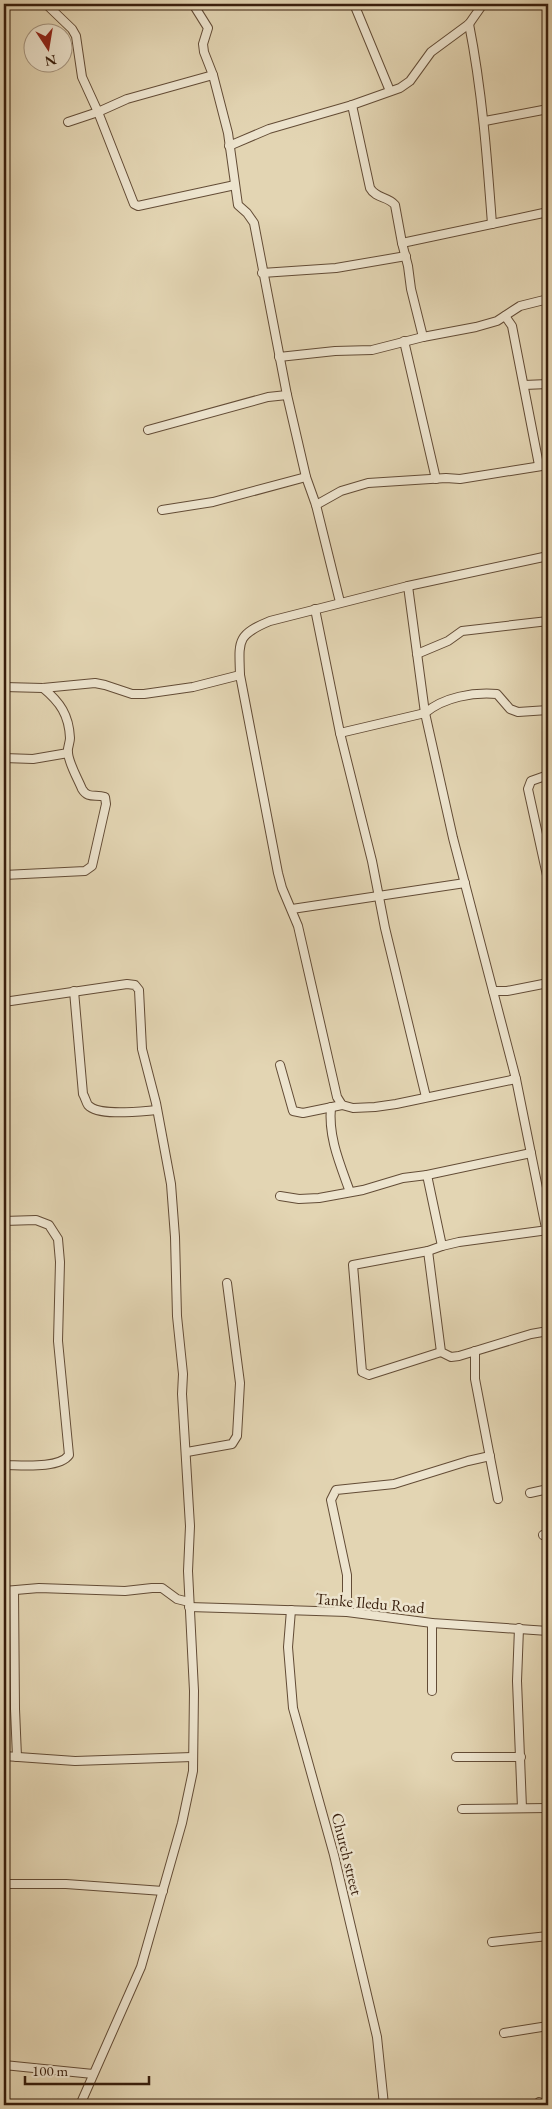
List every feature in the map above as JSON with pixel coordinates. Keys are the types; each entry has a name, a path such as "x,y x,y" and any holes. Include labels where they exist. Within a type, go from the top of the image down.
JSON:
{"street":[{"path":"46,4 72,29 76,36 82,77 98,112 134,204 138,206 235,184"},
{"path":"193,4 208,28 203,44 213,75 229,146 238,205 248,213 254,223 262,273 287,395 306,477 316,505 340,602"},
{"path":"354,4 390,91"},
{"path":"229,146 269,128 352,105 400,88 410,81 431,52 469,24 483,4"},
{"path":"469,24 479,74 485,121 492,224"},
{"path":"68,122 98,112 127,99 213,75"},
{"path":"352,105 370,188 378,197 392,201 395,204 411,289 423,337"},
{"path":"485,121 548,109"},
{"path":"402,243 548,212"},
{"path":"262,273 336,268 406,256"},
{"path":"279,357 335,351 372,350 404,341 476,327 505,316 520,306 548,299"},
{"path":"505,316 512,326 539,465"},
{"path":"404,341 436,479"},
{"path":"524,385 548,384"},
{"path":"148,430 268,397 287,395"},
{"path":"316,505 341,491 368,483 473,477 548,465"},
{"path":"162,510 213,502 306,477"},
{"path":"342,1105 336,1096 315,996 292,909 282,888 278,873 240,675 239,652 243,636 252,628 270,621 340,602 548,556"},
{"path":"408,586 425,713 465,882 516,1079 548,1233 459,1242 428,1251 353,1265 362,1372 369,1375 441,1352 451,1357 531,1334 548,1331"},
{"path":"315,609 340,733 380,895 385,928 426,1097"},
{"path":"417,654 448,641 462,631 548,621"},
{"path":"4,687 43,688 96,683 132,694 144,694 193,687 240,675"},
{"path":"4,875 85,871 92,866 106,804 105,797 85,794 68,753 70,739 68,725 62,709 57,700 43,688"},
{"path":"340,733 425,713 434,705 448,699 489,693 498,694 510,709 518,712 548,710"},
{"path":"4,758 33,759 68,753"},
{"path":"548,775 530,781 528,789 548,880"},
{"path":"292,909 465,882"},
{"path":"493,991 507,991 548,983"},
{"path":"4,1002 127,984 135,986 139,990 142,1049 172,1184 177,1316 183,1374 190,1526 188,1570 194,1691 193,1771 182,1823 141,1967 80,2105"},
{"path":"74,991 83,1094 89,1105 97,1110 114,1112 157,1110"},
{"path":"280,1065 294,1111 303,1113 342,1105 353,1108 396,1104 516,1079"},
{"path":"331,1107 329,1122 332,1138 350,1192"},
{"path":"280,1196 299,1199 319,1198 363,1190 402,1178 427,1175 531,1153"},
{"path":"427,1175 442,1246"},
{"path":"4,1221 36,1220 49,1225 58,1239 60,1262 58,1340 69,1446 69,1454 65,1460 54,1464 4,1466"},
{"path":"428,1251 441,1352"},
{"path":"187,1452 232,1444 237,1436 240,1384 227,1283"},
{"path":"475,1351 475,1379 498,1499"},
{"path":"347,1612 347,1575 331,1500 336,1490 394,1484 468,1460 490,1456"},
{"path":"530,1493 548,1489"},
{"path":"4,1591 39,1588 125,1591 162,1588 177,1599 189,1604"},
{"path":"14,1591 17,1757"},
{"name":"Tanke Iledu Road","path":"189,1604 347,1612 432,1622 548,1631"},
{"name":"Church street","path":"291,1610 288,1647 293,1708 334,1855 377,2037 384,2105"},
{"path":"432,1622 432,1691"},
{"path":"519,1628 517,1681 522,1808"},
{"path":"4,1756 75,1762 192,1757"},
{"path":"456,1757 521,1757"},
{"path":"462,1810 548,1808"},
{"path":"4,1884 75,1884 162,1891"},
{"path":"492,1942 548,1936"},
{"path":"504,2033 548,2026"},
{"path":"4,2065 93,2074"}]}
